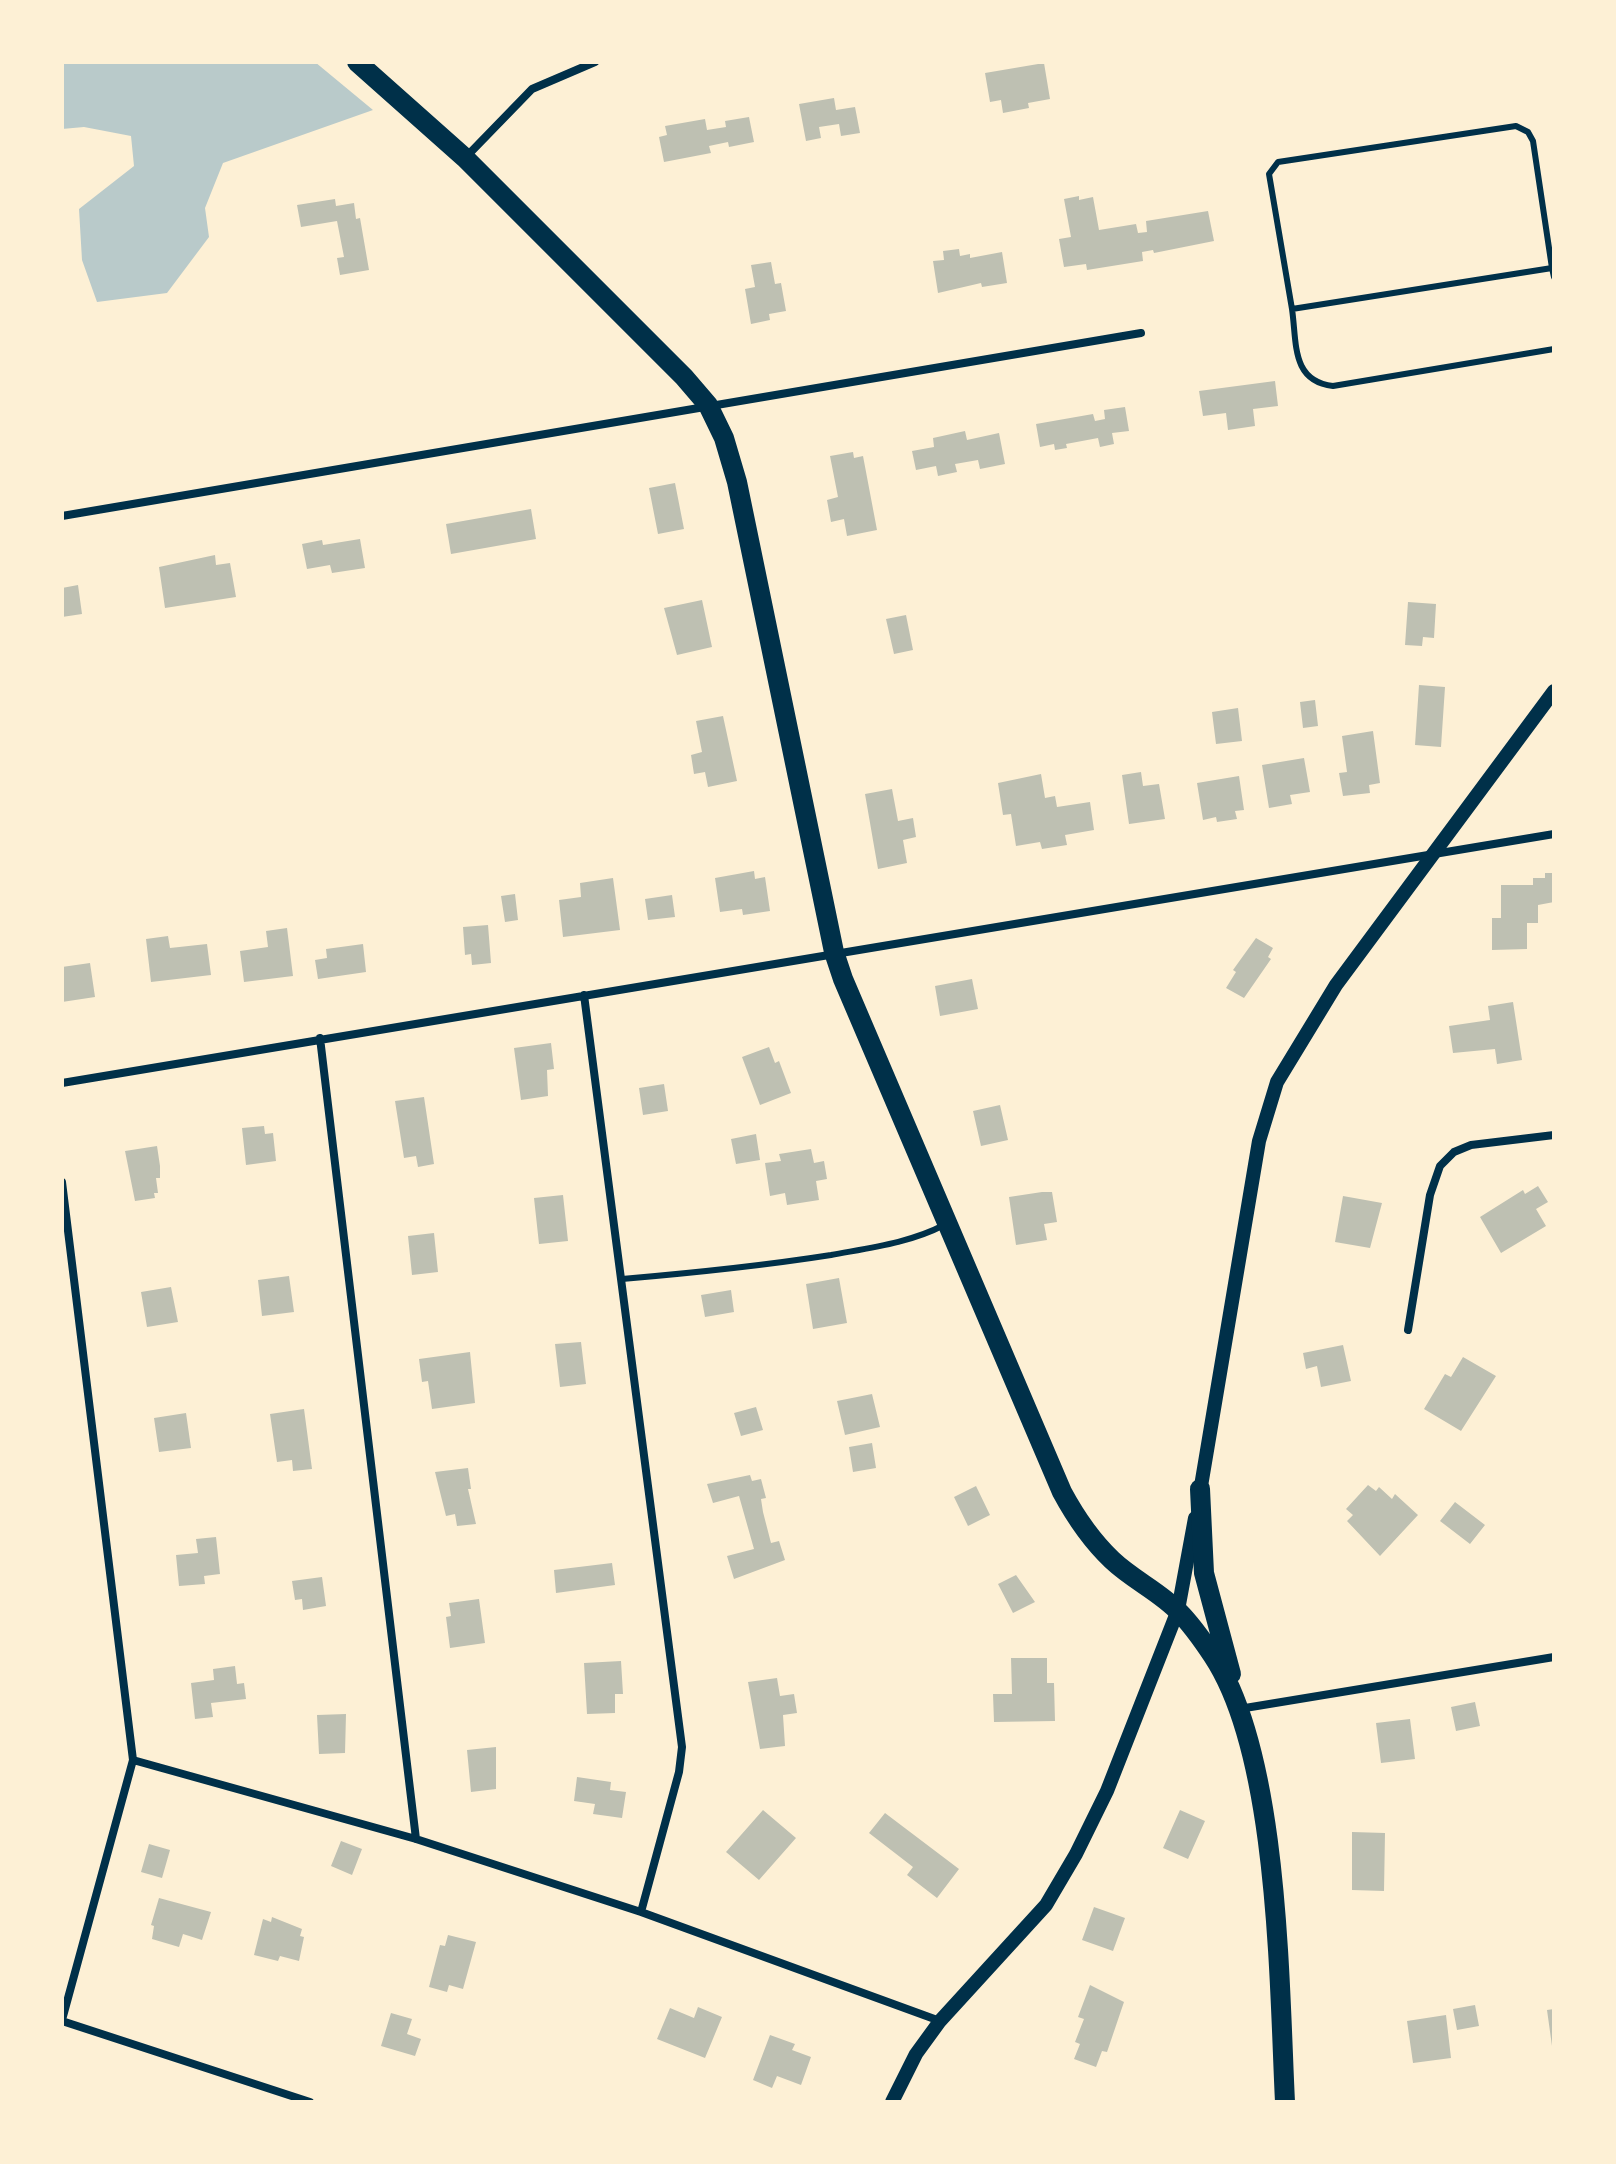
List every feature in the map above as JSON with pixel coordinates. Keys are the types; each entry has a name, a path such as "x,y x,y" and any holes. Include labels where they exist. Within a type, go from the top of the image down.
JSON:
{"main road":[{"path":"357,62 465,158 582,271 708,405 724,438 737,482 834,952 1035,1434 1075,1516 1115,1563 1178,1610 1214,1658 1238,1709"},
{"path":"1200,1489 1204,1573 1265,1827 1279,1973 1285,2102"}],"street":[{"path":"465,158 532,89 595,62"},
{"path":"62,516 1141,333"},
{"path":"892,2102 916,2054 940,2021 1046,1905 1076,1854 1107,1791 1178,1610 1257,1154 1270,1103 1308,1028 1432,853 1554,691"},
{"path":"62,1083 1554,834"},
{"path":"584,995 682,1747 679,1772 641,1912"},
{"path":"320,1038 416,1839"},
{"path":"1408,1330 1430,1195 1440,1166 1454,1152 1471,1145 1554,1135"},
{"path":"62,1182 133,1760 62,2020 310,2102"},
{"path":"1238,1709 1554,1657"},
{"path":"133,1760 416,1839 641,1912 940,2021"}],"lane":[{"path":"1554,277 1533,141 1528,132 1516,126 1278,162 1269,174 1301,368 1309,380 1333,386 1554,349"},
{"path":"1292,309 1552,268"},
{"path":"622,1279 743,1269 864,1249 929,1233 947,1224"}],"shaded area":[{"path":"62,62 315,62 373,110 223,163 205,208 209,237 167,293 97,302 82,260 79,209 134,166 131,136 84,127 62,129"}],"building":[{"path":"1044,63 1050,99 1028,103 1029,108 1003,113 1001,100 990,102 985,73"},
{"path":"834,98 836,110 855,107 860,133 841,136 839,124 819,127 821,138 806,141 799,104"},
{"path":"749,117 754,142 729,147 728,142 709,146 711,153 664,162 659,137 667,135 665,126 705,119 707,130 726,127 725,121"},
{"path":"1079,196 1079,200 1093,197 1099,230 1136,224 1138,233 1147,232 1146,221 1208,211 1214,241 1154,253 1153,250 1142,252 1143,261 1087,270 1086,264 1064,267 1059,239 1071,237 1064,199"},
{"path":"335,199 336,206 354,203 356,219 360,218 369,270 340,275 337,258 344,257 337,221 301,227 297,205"},
{"path":"959,249 960,256 970,254 970,258 1002,252 1007,283 982,287 981,283 938,293 933,261 944,260 943,251"},
{"path":"771,262 775,284 781,283 786,311 769,314 770,320 751,324 745,289 755,287 751,265"},
{"path":"1275,381 1278,406 1253,409 1255,426 1228,430 1226,413 1203,416 1199,391"},
{"path":"1125,407 1129,431 1112,433 1114,444 1100,447 1098,438 1066,444 1067,448 1055,450 1054,444 1040,447 1036,424 1093,414 1095,421 1105,419 1104,410"},
{"path":"965,431 967,440 999,433 1005,464 980,469 978,460 955,464 957,472 938,476 936,466 916,470 912,451 934,447 933,438"},
{"path":"853,452 854,458 863,456 877,530 847,536 844,519 831,522 827,500 838,497 830,456"},
{"path":"675,483 684,529 658,534 649,488"},
{"path":"531,509 536,539 451,554 446,524"},
{"path":"360,539 365,568 332,573 330,565 307,569 302,544 322,540 323,545"},
{"path":"215,555 216,565 230,563 236,597 165,608 159,567"},
{"path":"78,585 82,614 62,617 62,588"},
{"path":"702,600 712,647 677,655 664,608"},
{"path":"1408,602 1436,604 1434,638 1423,637 1422,646 1405,645"},
{"path":"906,615 913,650 894,654 886,619"},
{"path":"1419,685 1445,687 1441,747 1415,745"},
{"path":"1315,700 1318,726 1303,728 1300,702"},
{"path":"1238,708 1242,741 1216,744 1212,712"},
{"path":"723,716 737,781 708,787 705,772 694,774 691,755 702,752 696,721"},
{"path":"1373,731 1380,783 1369,785 1370,793 1343,796 1339,773 1347,772 1342,736"},
{"path":"1304,758 1310,792 1290,795 1292,804 1269,808 1262,765"},
{"path":"1141,772 1143,786 1159,784 1165,819 1129,824 1122,775"},
{"path":"1041,774 1045,798 1055,796 1057,807 1090,802 1094,830 1065,835 1067,845 1042,849 1040,842 1016,846 1011,814 1003,815 998,783"},
{"path":"1239,776 1244,810 1235,811 1237,819 1217,822 1216,817 1203,820 1197,783"},
{"path":"892,789 898,821 913,818 916,837 903,840 907,863 878,869 865,794"},
{"path":"754,871 755,879 765,877 770,911 743,915 742,909 720,912 715,878"},
{"path":"1545,873 1554,873 1554,902 1538,905 1538,923 1527,923 1527,949 1492,950 1492,918 1501,918 1501,885 1533,885 1533,878 1545,878"},
{"path":"613,878 620,930 563,937 559,900 581,897 580,883"},
{"path":"515,894 518,920 505,922 501,896"},
{"path":"672,895 675,917 648,920 645,899"},
{"path":"488,925 491,963 472,965 471,954 465,955 463,927"},
{"path":"287,928 293,976 244,982 240,951 268,947 266,931"},
{"path":"168,936 170,948 207,944 211,975 151,982 146,939"},
{"path":"1256,938 1273,948 1268,957 1271,959 1244,998 1226,988 1236,972 1233,970"},
{"path":"363,944 366,972 318,979 315,960 327,958 326,949"},
{"path":"90,963 95,997 62,1002 62,967"},
{"path":"972,979 978,1009 940,1016 935,986"},
{"path":"1513,1002 1522,1060 1497,1064 1495,1049 1453,1053 1449,1026 1490,1020 1488,1006"},
{"path":"551,1043 554,1069 547,1070 548,1096 521,1100 514,1048"},
{"path":"769,1047 775,1063 779,1061 791,1093 760,1105 742,1057"},
{"path":"664,1084 668,1111 643,1115 639,1088"},
{"path":"424,1097 434,1164 418,1167 416,1156 404,1158 395,1101"},
{"path":"1000,1105 1008,1140 981,1146 973,1111"},
{"path":"264,1126 265,1134 273,1133 276,1161 246,1165 242,1128"},
{"path":"756,1134 760,1160 736,1164 731,1139"},
{"path":"157,1146 160,1166 160,1178 156,1178 158,1193 154,1193 155,1198 135,1201 125,1151"},
{"path":"811,1149 814,1163 824,1161 827,1179 816,1181 819,1200 787,1205 785,1193 770,1196 765,1163 781,1161 779,1154"},
{"path":"1538,1186 1548,1202 1536,1209 1546,1226 1501,1253 1480,1217 1523,1190 1525,1194"},
{"path":"1052,1192 1057,1222 1044,1224 1047,1240 1016,1245 1009,1197"},
{"path":"563,1195 568,1241 539,1244 534,1198"},
{"path":"1343,1196 1382,1203 1370,1248 1335,1242"},
{"path":"434,1233 438,1272 412,1275 408,1236"},
{"path":"289,1276 294,1312 262,1316 258,1280"},
{"path":"839,1278 847,1323 813,1329 806,1284"},
{"path":"171,1287 178,1322 147,1327 141,1292"},
{"path":"731,1290 734,1312 705,1317 701,1295"},
{"path":"581,1342 586,1384 560,1387 555,1344"},
{"path":"1343,1345 1351,1381 1321,1387 1317,1366 1306,1369 1303,1353"},
{"path":"470,1352 475,1403 432,1409 428,1381 422,1382 419,1359"},
{"path":"1463,1357 1496,1376 1461,1431 1424,1409 1445,1374 1451,1377"},
{"path":"872,1394 880,1427 845,1435 837,1401"},
{"path":"756,1407 763,1430 741,1436 734,1413"},
{"path":"304,1409 312,1469 293,1471 292,1460 277,1462 270,1414"},
{"path":"186,1413 191,1448 159,1452 154,1418"},
{"path":"872,1443 876,1468 853,1472 849,1447"},
{"path":"468,1468 471,1489 468,1489 476,1524 457,1526 455,1514 446,1516 435,1472"},
{"path":"750,1475 752,1481 761,1479 766,1498 761,1499 763,1512 771,1543 779,1541 785,1560 734,1579 727,1556 754,1549 739,1496 713,1503 707,1484"},
{"path":"1368,1485 1376,1491 1379,1487 1392,1499 1395,1494 1418,1515 1380,1556 1347,1521 1353,1515 1346,1509"},
{"path":"976,1486 990,1515 968,1526 954,1497"},
{"path":"1455,1502 1485,1525 1470,1544 1440,1521"},
{"path":"216,1537 220,1574 204,1576 205,1584 179,1586 176,1555 198,1553 196,1539"},
{"path":"612,1563 615,1585 556,1593 554,1570"},
{"path":"1016,1575 1035,1602 1013,1613 998,1584"},
{"path":"322,1577 326,1606 303,1610 302,1599 295,1600 292,1581"},
{"path":"479,1599 485,1643 450,1648 446,1617 451,1616 449,1603"},
{"path":"1011,1658 1047,1658 1047,1683 1054,1683 1055,1721 994,1722 993,1694 1012,1694"},
{"path":"621,1661 623,1694 615,1694 615,1713 587,1714 584,1663"},
{"path":"235,1666 237,1684 244,1683 246,1699 211,1703 213,1717 195,1719 191,1683 214,1680 213,1669"},
{"path":"777,1678 780,1696 794,1694 797,1713 783,1715 785,1746 760,1749 748,1682"},
{"path":"1475,1702 1480,1726 1456,1731 1451,1707"},
{"path":"346,1714 345,1753 319,1754 317,1715"},
{"path":"1410,1719 1415,1759 1381,1763 1376,1723"},
{"path":"496,1747 496,1789 471,1792 467,1750"},
{"path":"577,1777 611,1782 610,1790 626,1792 622,1818 593,1814 595,1804 574,1801"},
{"path":"763,1810 796,1838 759,1880 726,1852"},
{"path":"1180,1810 1205,1821 1188,1859 1163,1848"},
{"path":"885,1813 959,1869 937,1898 907,1875 913,1867 869,1833"},
{"path":"1352,1832 1385,1833 1384,1891 1352,1890"},
{"path":"341,1841 362,1849 352,1875 331,1866"},
{"path":"149,1844 170,1850 162,1878 141,1872"},
{"path":"159,1898 211,1912 202,1940 183,1934 179,1947 152,1939 154,1926 151,1925"},
{"path":"1094,1907 1125,1918 1113,1951 1082,1940"},
{"path":"272,1917 302,1929 300,1936 304,1937 299,1961 280,1956 278,1961 254,1955 263,1919 271,1922"},
{"path":"448,1935 476,1942 463,1989 449,1985 447,1992 429,1987 440,1945 445,1946"},
{"path":"1090,1985 1124,2002 1107,2052 1102,2051 1096,2067 1074,2059 1080,2044 1075,2042 1084,2019 1078,2017"},
{"path":"1475,2005 1479,2026 1457,2030 1453,2009"},
{"path":"698,2007 722,2017 705,2058 657,2039 670,2008 694,2018"},
{"path":"1554,2009 1554,2046 1552,2046 1547,2010"},
{"path":"391,2013 412,2019 407,2034 421,2039 415,2056 381,2046"},
{"path":"1446,2015 1451,2058 1413,2063 1407,2021"},
{"path":"770,2035 795,2044 792,2050 811,2057 801,2085 777,2076 772,2088 753,2080"}]}
